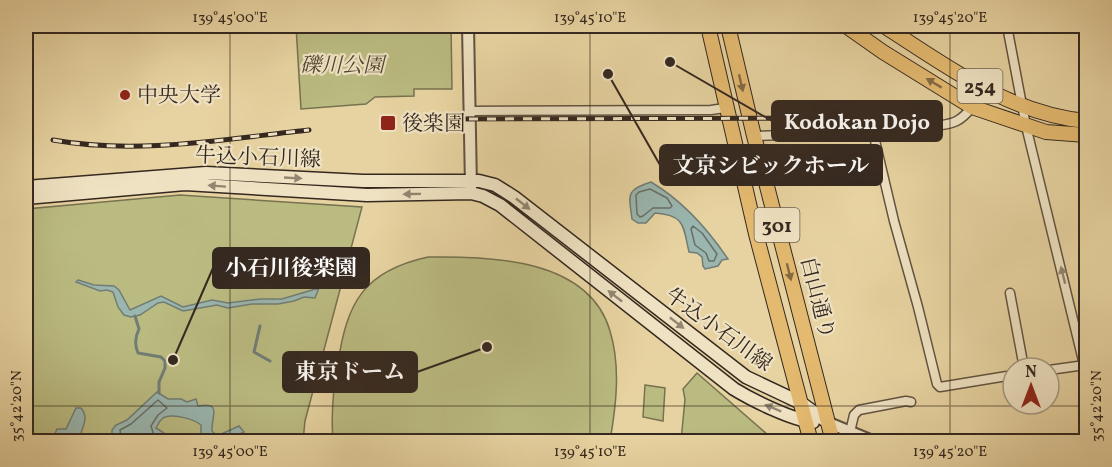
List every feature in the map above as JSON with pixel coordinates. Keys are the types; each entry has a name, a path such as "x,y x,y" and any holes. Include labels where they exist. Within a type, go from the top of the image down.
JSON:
{"main road":[{"name":"白山通り","path":"708,26 726,108 811,441"},
{"name":"白山通り","path":"728,26 833,441"},
{"name":"254","path":"846,26 883,52 972,107 1046,132 1086,135"},
{"name":"254","path":"884,26 988,91 1050,115 1086,121"},
{"name":"牛込小石川線","path":"26,187 206,173 471,187 500,205 734,389 806,421 829,423"},
{"name":"牛込小石川線","path":"26,198 185,184 367,195 471,187 487,183 502,189 747,377 801,403 829,423"}],"street":[{"path":"468,26 471,187"},
{"path":"1007,26 1026,126 1086,369 1061,370"},
{"path":"754,136 921,130 962,120 972,107"},
{"path":"470,111 711,110 726,108"},
{"path":"873,132 938,387 1001,377"},
{"path":"1010,293 1022,356"},
{"path":"850,432 854,415 859,410 910,402"},
{"path":"829,423 875,441"}],"green space":[{"name":"礫川公園","path":"296,26 451,26 452,89 414,89 414,96 375,97 366,104 301,109"},
{"path":"180,195 362,207 305,421 303,441 26,441 26,209"},
{"path":"428,257 480,258 534,266 560,275 581,288 599,307 610,331 613,345 616,386 610,441 333,441 332,412 336,373 347,323 354,306 362,292 388,271"},
{"path":"697,373 775,441 681,441 685,399 683,389"},
{"path":"645,385 665,388 663,421 643,417"}],"water":[{"path":"651,182 663,189 694,216 728,259 722,260 718,266 705,269 702,257 697,253 689,252 684,229 673,216 655,213 646,223 638,223 632,219 631,194 637,188"},
{"path":"78,280 94,285 114,286 119,290 130,310 161,296 183,307 212,300 228,303 282,299 319,288 315,298 304,297 278,304 252,304 228,308 217,305 183,311 164,302 158,303 140,315 131,317 124,315 118,307 113,292 100,291 76,282"},
{"path":"157,392 168,399 181,399 187,402 196,399 198,406 211,406 214,411 212,431 217,436 239,426 244,432 226,441 197,441 201,433 201,425 187,419 170,416 161,420 156,428 164,433 165,436 161,440 117,441 112,435 112,430 116,425 127,420"},
{"path":"76,408 81,408 85,417 80,441 60,441 54,436 57,429 66,429"}],"waterway":[{"path":"135,316 139,329 136,341 138,353 161,357 165,361 165,368 159,382 159,393"},
{"path":"260,326 254,352 270,361"}],"railway":[{"path":"451,119 886,118"},
{"path":"53,140 85,144 149,146 309,130"}],"place":[{"name":"Kodokan Dojo","path":"670,62"},
{"name":"文京シビックホール","path":"608,74"},
{"name":"中央大学","path":"125,95"},
{"name":"後楽園","path":"388,123"},
{"name":"東京ドーム","path":"487,347"},
{"name":"小石川後楽園","path":"173,360"}]}
